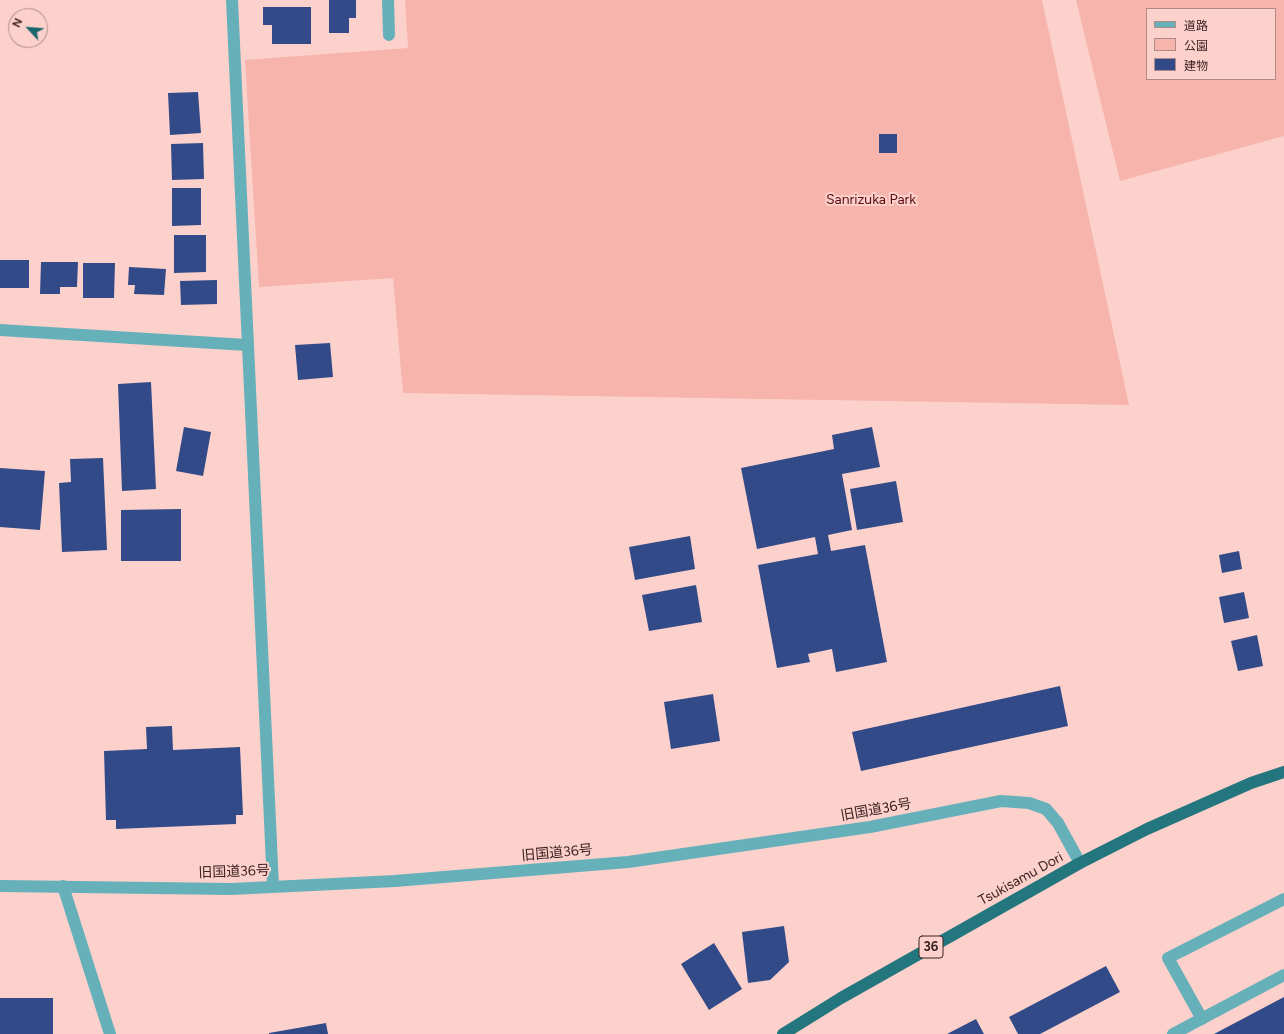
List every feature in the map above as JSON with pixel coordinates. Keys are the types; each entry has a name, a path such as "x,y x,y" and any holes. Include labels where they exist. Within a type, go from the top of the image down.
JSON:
{"highway":[{"name":"Tsukisamu Dori","path":"783,1034 855,991 1080,864 1147,829 1251,783 1284,772"}],"street":[{"path":"232,0 273,886"},
{"path":"388,0 389,35"},
{"path":"0,330 247,346"},
{"name":"旧国道36号","path":"0,886 231,889 395,881 628,862 870,827 1001,801 1029,803 1046,810 1058,823 1080,864"},
{"path":"64,886 110,1034"},
{"path":"1202,1019 1168,958 1284,899"},
{"path":"1173,1034 1284,975"}],"green space":[{"name":"Sanrizuka Park","path":"405,0 1042,0 1129,405 403,393 393,278 259,287 245,60 408,48"},
{"path":"1076,0 1284,0 1284,136 1120,181"}],"building":[{"path":"329,0 356,0 356,18 349,18 349,33 329,33"},
{"path":"263,7 311,7 311,44 272,44 272,25 263,25"},
{"path":"198,92 201,133 170,135 168,93"},
{"path":"879,134 897,134 897,153 879,153"},
{"path":"203,143 204,179 172,180 171,144"},
{"path":"172,188 201,188 201,225 172,226"},
{"path":"174,235 206,235 206,272 174,273"},
{"path":"0,260 29,260 29,288 0,288"},
{"path":"41,262 78,262 77,287 60,287 60,294 40,294"},
{"path":"83,263 115,263 114,298 83,298"},
{"path":"129,267 166,269 164,295 134,294 135,285 128,285"},
{"path":"217,280 217,304 181,305 180,281"},
{"path":"330,343 333,377 298,380 295,345"},
{"path":"151,382 156,489 122,491 118,384"},
{"path":"184,427 211,432 203,476 176,471"},
{"path":"872,427 880,467 842,474 852,530 828,535 831,551 865,545 887,662 836,672 832,649 808,654 810,662 777,668 758,565 818,554 815,537 757,549 741,468 834,449 832,435"},
{"path":"103,458 107,550 62,552 59,483 71,482 70,459"},
{"path":"0,468 45,471 40,530 0,527"},
{"path":"896,481 903,522 857,530 850,489"},
{"path":"181,509 181,561 121,561 121,510"},
{"path":"690,536 695,569 635,580 629,547"},
{"path":"1239,551 1242,569 1222,573 1219,555"},
{"path":"696,585 702,622 649,631 642,595"},
{"path":"1244,592 1249,618 1224,623 1219,597"},
{"path":"1257,635 1263,666 1238,671 1231,641"},
{"path":"1060,686 1068,726 861,771 852,732"},
{"path":"713,694 720,741 671,749 664,702"},
{"path":"172,726 173,750 240,747 243,815 236,815 236,824 116,829 116,820 106,820 104,751 147,749 146,727"},
{"path":"784,926 789,962 770,980 748,983 742,932"},
{"path":"714,943 742,989 709,1010 681,964"},
{"path":"1106,966 1120,992 1040,1034 1018,1034 1009,1017"},
{"path":"1284,997 1284,1034 1214,1034"},
{"path":"0,998 53,998 53,1034 0,1034"},
{"path":"976,1019 984,1034 947,1034"},
{"path":"326,1023 328,1034 269,1034 269,1033"}]}
